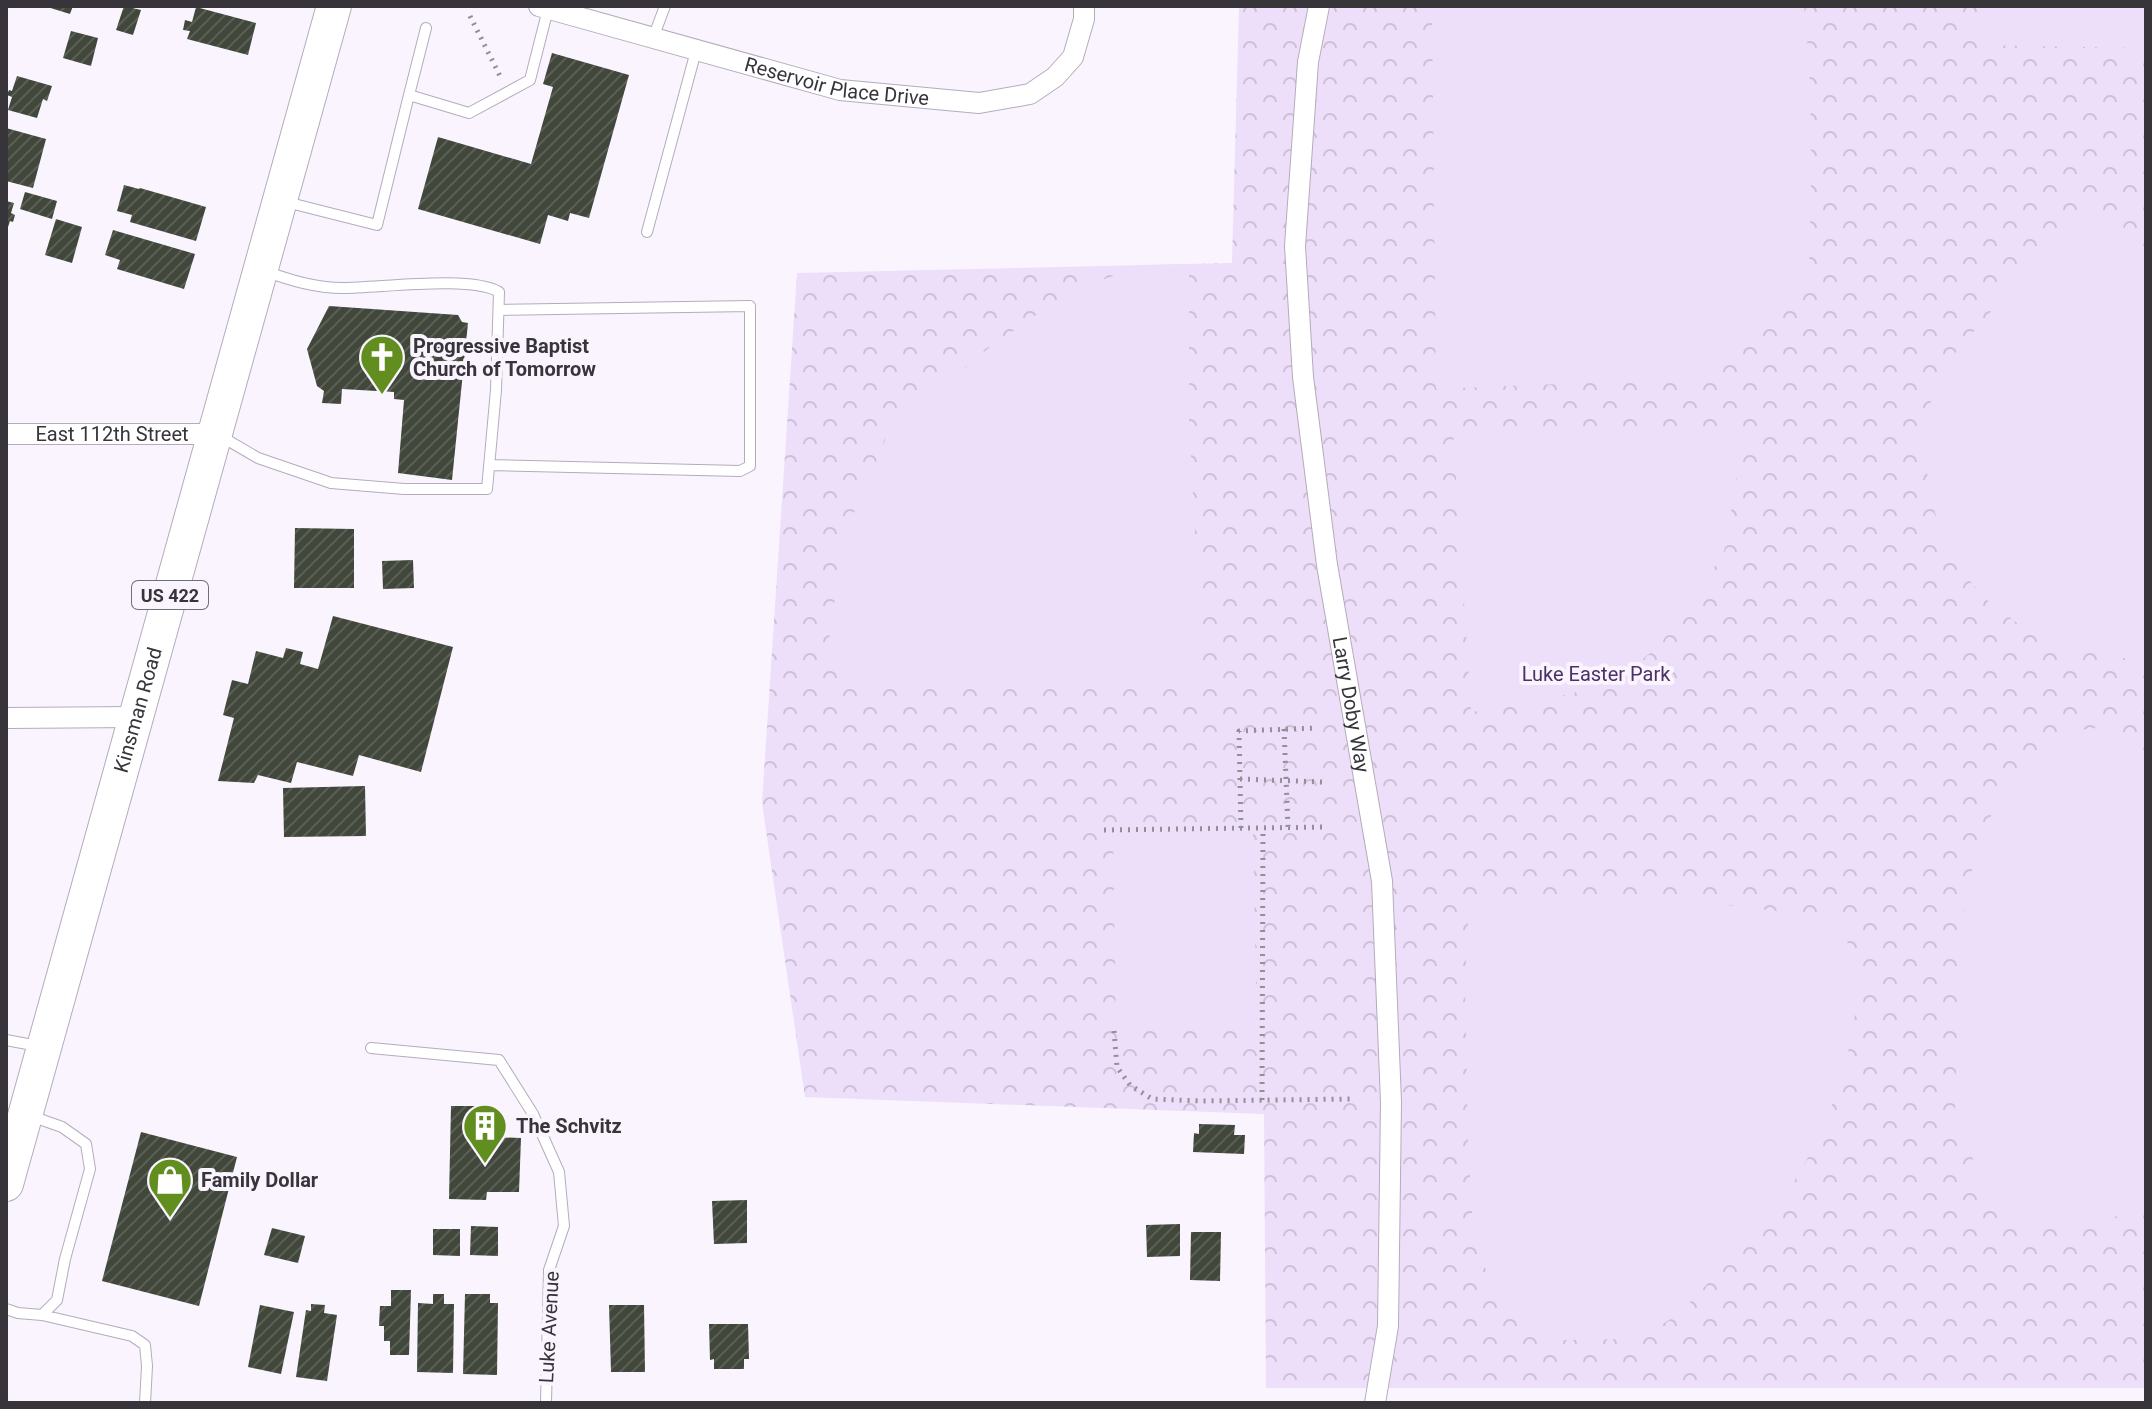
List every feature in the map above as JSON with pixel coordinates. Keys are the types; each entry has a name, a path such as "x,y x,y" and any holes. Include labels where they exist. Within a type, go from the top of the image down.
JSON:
{"main road":[{"name":"Kinsman Road","path":"6,1184 334,6"}],"street":[{"name":"Reservoir Place Drive","path":"544,7 840,90 979,103 1030,94 1055,77 1073,57 1084,19 1084,6"},
{"name":"Larry Doby Way","path":"1319,6 1308,62 1295,246 1303,377 1327,565 1382,881 1391,1102 1388,1326 1375,1403"},
{"name":"East 112th Street","path":"6,434 217,434"},
{"path":"6,718 134,717"}],"lane":[{"path":"653,38 665,6"},
{"path":"409,95 469,113 530,80 544,7"},
{"path":"281,201 377,225 426,28"},
{"path":"647,232 687,48"},
{"path":"217,434 258,458 331,483 404,489 487,489 496,390 499,292 467,284 343,288 304,284 262,270"},
{"path":"489,465 740,471 750,466 750,306 499,310"},
{"path":"6,1040 44,1047"},
{"name":"Luke Avenue","path":"371,1048 499,1060 533,1114 559,1172 564,1226 549,1270 546,1403"},
{"path":"25,1114 62,1127 86,1144 90,1169 57,1300 42,1315"},
{"path":"6,1309 132,1336 145,1345 145,1403"}],"path":[{"path":"470,16 503,82"},
{"path":"1241,828 1239,731 1316,728"},
{"path":"1284,729 1288,827"},
{"path":"1240,779 1323,782"},
{"path":"1104,830 1328,827"},
{"path":"1262,1100 1263,828"},
{"path":"1114,1031 1117,1067 1130,1085 1152,1099 1351,1099"}],"green space":[{"name":"Luke Easter Park","path":"1239,6 2146,6 2146,1388 1266,1388 1264,1114 805,1097 762,803 797,273 1232,263"},
{"path":"1432,6 1804,6 1811,108 1809,278 1702,384 1631,381 1436,389"},
{"path":"1981,6 2146,6 2146,48 1980,45"},
{"path":"2107,210 2146,251 2146,662 2045,644 1989,602 1947,556 1931,498 1920,425 1951,358 2074,214"},
{"path":"1189,264 1189,422 1200,625 1200,683 851,680 827,652 844,536 889,431 990,347 1071,291 1144,265"},
{"path":"1453,429 1736,431 1740,458 1724,552 1693,601 1657,648 1624,673 1593,688 1471,712"},
{"path":"2097,728 2134,745 2146,760 2146,1211 2107,1218 2018,1219 1987,1193 1955,1116 1959,937 1982,828 2042,747 2060,732"},
{"path":"1113,832 1253,832 1257,1028 1116,1028"},
{"path":"1692,901 1842,919 1859,992 1843,1080 1810,1154 1779,1207 1680,1313 1639,1339 1562,1340 1528,1322 1484,1267 1472,1212 1465,980 1469,904"}],"building":[{"path":"44,6 73,6 70,14"},
{"path":"124,6 141,10 133,35 116,30"},
{"path":"196,7 256,23 248,55 187,39 190,31 183,30 185,20 192,22"},
{"path":"71,31 98,38 91,66 63,58"},
{"path":"552,53 629,75 589,218 570,213 568,221 548,215 540,244 418,209 438,137 531,164 553,87 543,84"},
{"path":"17,76 52,86 47,101 43,99 37,118 8,110 12,97 7,95 9,90 12,91"},
{"path":"6,128 46,139 33,188 6,181"},
{"path":"124,185 206,207 196,241 130,222 132,215 117,211"},
{"path":"25,192 57,201 52,219 20,209"},
{"path":"6,201 14,203 11,213 15,215 7,230"},
{"path":"56,219 82,227 72,263 45,255"},
{"path":"113,230 195,254 184,289 117,269 120,260 105,255"},
{"path":"329,306 458,315 462,322 468,323 452,480 398,473 404,400 394,399 394,392 342,389 341,404 322,403 324,391 317,386 307,349"},
{"path":"295,528 354,529 354,588 294,588"},
{"path":"413,560 414,588 383,589 382,561"},
{"path":"333,616 453,647 421,772 359,755 353,776 297,762 291,783 258,775 254,783 218,781 234,718 223,715 232,680 248,684 256,651 283,658 286,648 303,652 300,664 318,669"},
{"path":"365,786 366,836 284,837 283,788"},
{"name":"The Schvitz","path":"451,1106 488,1106 487,1137 521,1138 519,1192 487,1192 486,1200 449,1199"},
{"path":"1199,1124 1235,1125 1234,1135 1245,1135 1244,1154 1193,1152 1194,1133 1199,1134"},
{"name":"Family Dollar","path":"141,1132 237,1157 199,1306 102,1281"},
{"path":"747,1200 747,1243 714,1244 712,1201"},
{"path":"1180,1224 1180,1256 1147,1257 1146,1225"},
{"path":"471,1226 498,1227 498,1256 470,1255"},
{"path":"272,1228 305,1236 298,1263 264,1255"},
{"path":"433,1229 460,1229 460,1256 433,1255"},
{"path":"1191,1232 1221,1232 1220,1281 1190,1280"},
{"path":"391,1290 411,1290 409,1355 390,1355 390,1341 384,1341 384,1326 379,1326 380,1306 391,1306"},
{"path":"433,1294 444,1294 444,1304 454,1304 453,1373 417,1372 418,1303 433,1304"},
{"path":"465,1294 490,1294 490,1303 498,1303 497,1375 463,1374"},
{"path":"311,1304 325,1305 324,1313 337,1315 327,1381 296,1377 306,1310 311,1311"},
{"path":"260,1305 294,1312 281,1374 248,1367"},
{"path":"609,1305 644,1305 645,1372 611,1372"},
{"path":"709,1324 748,1324 749,1359 744,1359 744,1369 714,1369 714,1359 710,1360"}],"place":[{"name":"Progressive Baptist Church of Tomorrow","path":"382,396"},
{"name":"The Schvitz","path":"485,1165"},
{"name":"Family Dollar","path":"170,1219"}]}
